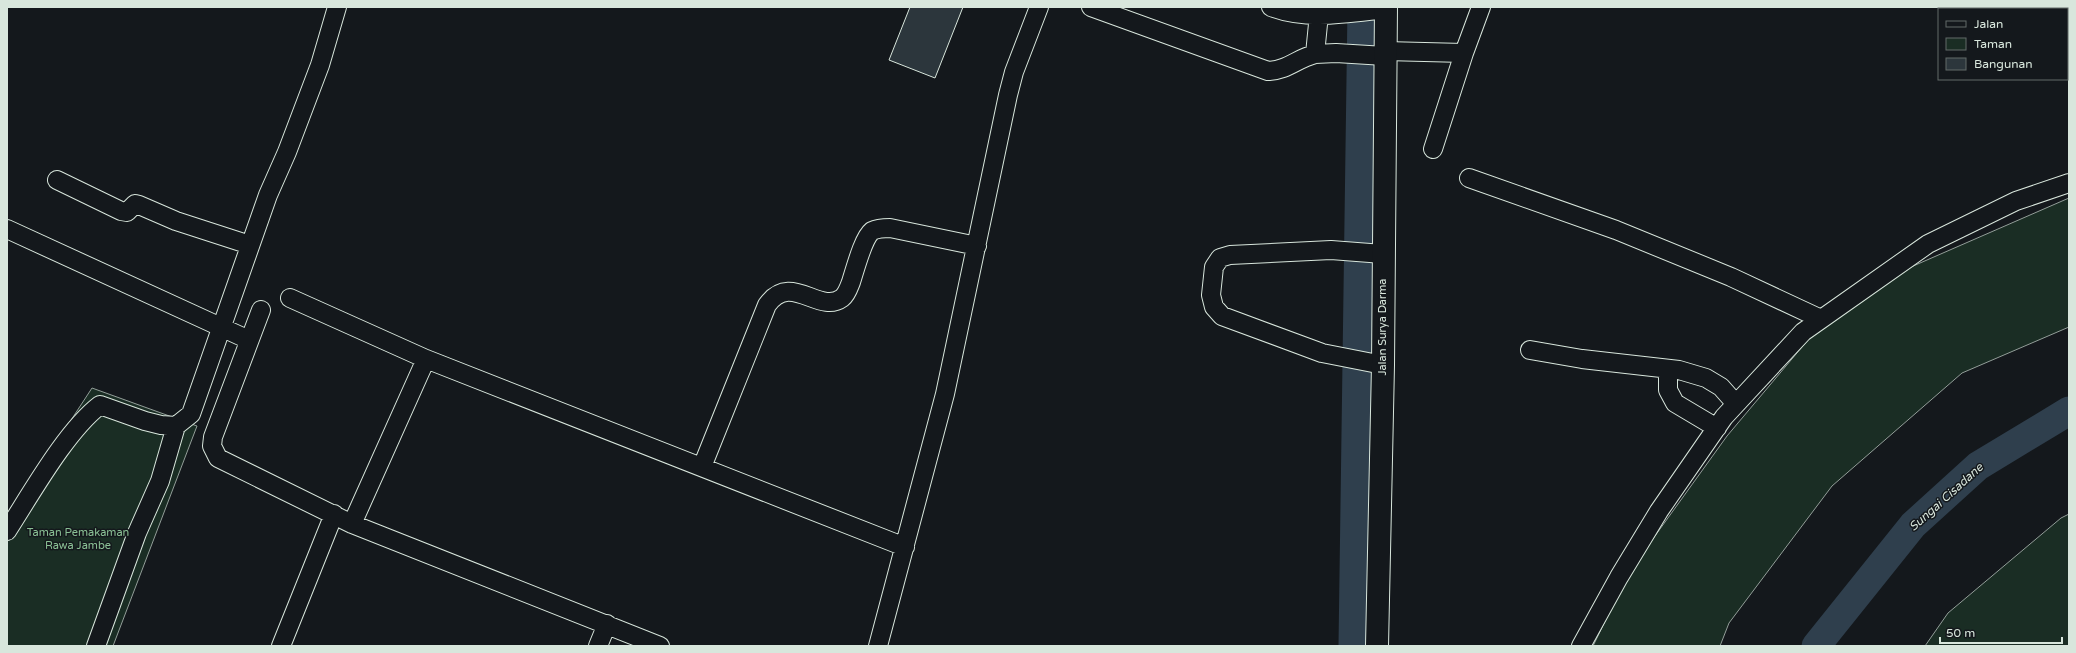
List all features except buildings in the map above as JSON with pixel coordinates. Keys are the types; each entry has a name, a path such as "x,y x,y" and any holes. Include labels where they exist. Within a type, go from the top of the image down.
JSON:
{"main road":[{"name":"Jalan Surya Darma","path":"1377,646 1377,254 1381,9"}],"street":[{"path":"96,646 137,533 160,481 176,426 192,414 250,245 320,65 337,7"},
{"path":"878,646 945,394 1008,95 1014,72 1039,7"},
{"path":"1091,7 1268,71 1279,71 1288,68 1304,57 1315,54 1464,53"},
{"path":"1271,7 1283,12 1322,15 1381,9"},
{"path":"1433,149 1464,53 1481,7"},
{"path":"1315,54 1322,15"},
{"path":"1468,178 1616,230 1731,277 1821,319"},
{"path":"57,180 121,211 127,212 134,204 139,205 176,221 250,245"},
{"path":"1580,646 1618,577 1659,511 1717,428 1736,404 1803,332 1928,244 2016,201 2069,183"},
{"path":"702,467 767,306 773,297 781,292 794,292 814,299 833,301 842,298 848,291 863,247 871,232 879,228 890,228 977,246"},
{"path":"7,229 249,340"},
{"path":"1377,254 1331,250 1230,255 1220,258 1214,267 1211,295 1214,307 1222,316 1322,353 1378,364"},
{"path":"290,298 426,359 905,547"},
{"path":"261,310 212,437 212,446 218,458 352,524 660,646"},
{"path":"1530,350 1582,360 1668,369 1706,378 1721,387 1736,404"},
{"path":"352,524 426,359"},
{"path":"1668,369 1668,390 1675,403 1717,428"},
{"path":"7,531 68,438 89,414 100,405 145,421 161,425 176,426"},
{"path":"282,646 334,514"},
{"path":"598,646 607,624"}],"green space":[{"path":"2069,198 2069,327 1962,373 1832,486 1729,623 1720,646 1593,646 1629,572 1727,436 1818,328 1888,277"},
{"name":"Taman Pemakaman Rawa Jambe","path":"92,388 197,426 113,646 7,646 7,518"},
{"path":"2069,514 2069,646 1925,646 1948,613 2061,518"}],"waterway":[{"path":"1353,646 1362,7"},
{"name":"Sungai Cisadane","path":"1816,646 1913,525 1978,466 2069,411"}]}
